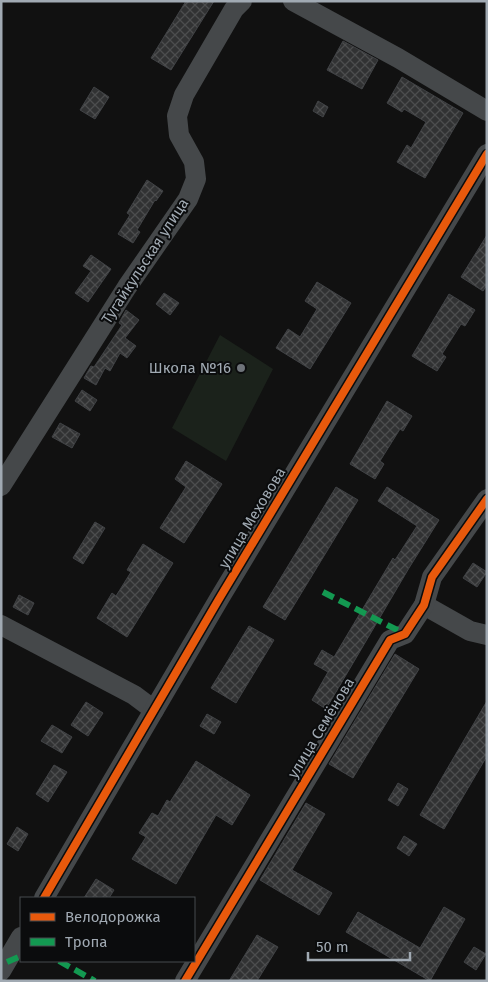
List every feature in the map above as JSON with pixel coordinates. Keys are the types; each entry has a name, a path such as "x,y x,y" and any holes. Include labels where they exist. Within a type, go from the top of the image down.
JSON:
{"street":[{"name":"Тугайкульская улица","path":"1,486 127,287 188,199 196,179 194,162 179,135 177,116 184,95 234,9 242,1"},
{"path":"293,1 398,58 487,111"},
{"name":"улица Меховова","path":"45,897 154,710 487,154"},
{"name":"улица Семёнова","path":"184,981 390,640 405,634 424,605 432,577 487,499"},
{"path":"424,605 470,631 487,635"},
{"path":"1,625 134,695 154,710"},
{"path":"3,963 20,938"}],"shaded area":[{"path":"220,335 273,369 226,461 172,428"}],"building":[{"path":"186,1 214,1 171,70 151,58"},
{"path":"343,41 378,60 362,89 327,70"},
{"path":"402,77 463,113 425,178 397,162 407,145 411,148 426,122 404,109 402,112 387,103"},
{"path":"94,87 109,97 95,119 80,110"},
{"path":"318,101 328,107 323,117 313,111"},
{"path":"147,180 163,191 155,200 137,230 140,232 133,243 118,234 130,215 127,213"},
{"path":"487,235 487,285 483,291 461,277"},
{"path":"91,255 111,269 88,302 75,293 91,271 83,266"},
{"path":"317,282 351,303 310,369 276,348 288,329 300,337 317,309 305,301"},
{"path":"164,293 179,303 170,315 156,304"},
{"path":"449,294 475,310 465,326 461,324 442,354 446,357 437,371 412,356"},
{"path":"126,310 139,320 125,338 136,346 127,358 120,353 110,371 105,368 96,385 84,378 91,366 94,367 122,325 119,323"},
{"path":"82,390 97,400 90,411 75,401"},
{"path":"387,401 412,416 403,431 400,429 380,461 384,464 375,479 350,464"},
{"path":"60,423 80,434 72,448 52,437"},
{"path":"186,461 222,484 184,543 160,528 186,487 175,479"},
{"path":"336,487 358,500 285,620 263,607"},
{"path":"387,487 439,520 326,709 312,700 328,672 314,664 322,650 334,657 393,558 395,560 417,526 378,501"},
{"path":"95,522 105,528 83,564 73,558"},
{"path":"143,544 173,563 127,637 97,618 112,593 116,596 131,572 127,570"},
{"path":"473,563 487,572 477,587 463,578"},
{"path":"19,595 34,603 28,615 13,607"},
{"path":"249,626 274,640 236,703 211,688"},
{"path":"395,654 419,669 353,778 329,764"},
{"path":"487,701 487,756 444,829 420,815"},
{"path":"86,702 103,713 88,736 71,725"},
{"path":"207,714 221,722 214,734 200,726"},
{"path":"52,725 72,737 62,753 41,741"},
{"path":"196,761 250,795 232,825 216,815 176,884 132,859 146,837 139,833 152,813 158,816 167,800 170,802"},
{"path":"54,765 67,772 48,802 36,794"},
{"path":"398,783 408,789 398,806 388,800"},
{"path":"306,803 325,814 292,870 332,893 319,915 260,880"},
{"path":"17,827 28,834 18,851 7,844"},
{"path":"404,836 417,844 409,856 397,848"},
{"path":"96,879 114,890 110,897 85,897"},
{"path":"444,907 465,919 430,981 346,932 358,912 420,948"},
{"path":"257,935 278,947 257,981 229,981"},
{"path":"474,947 486,954 476,970 464,962"}],"marked path":[{"path":"323,592 405,634"},
{"path":"7,962 20,956"},
{"path":"61,962 95,981"}],"cycle path":[{"path":"45,897 219,599 487,154"},
{"path":"185,981 390,640 405,634 424,605 432,577 487,499"}],"place":[{"name":"Школа №16","path":"241,368"}]}
